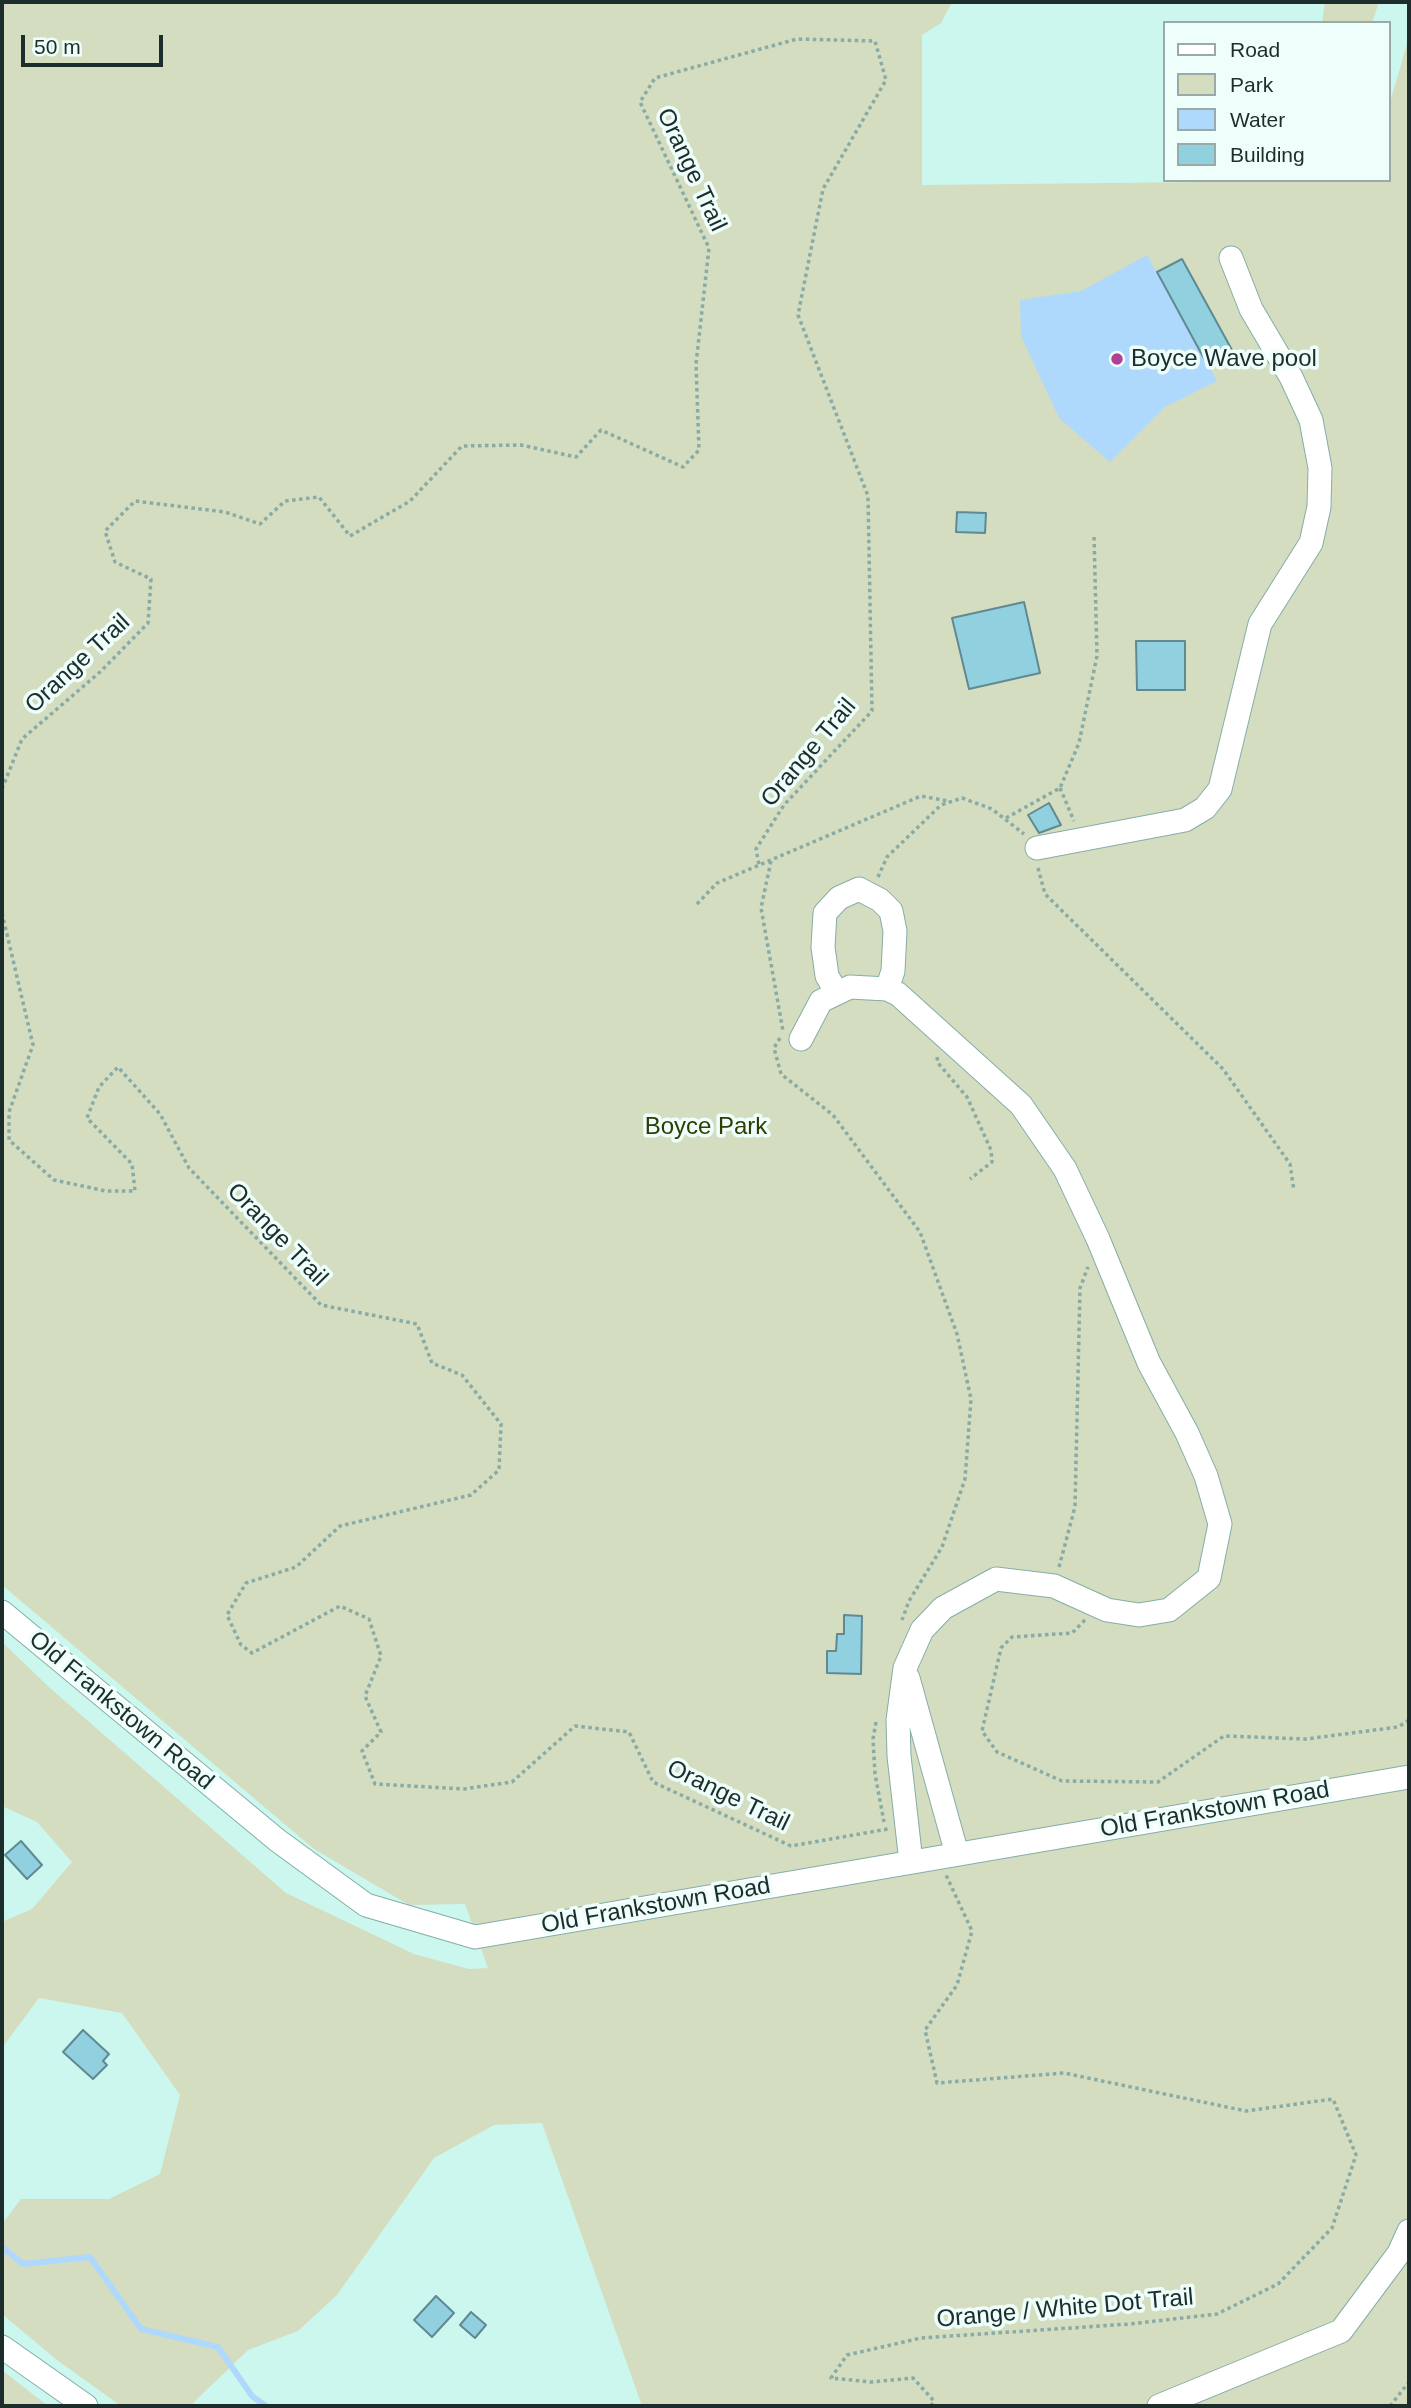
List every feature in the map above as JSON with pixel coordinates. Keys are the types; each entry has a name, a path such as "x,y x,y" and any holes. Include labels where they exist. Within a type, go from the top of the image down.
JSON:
{"street":[{"path":"1037,848 1185,820 1205,808 1220,789 1260,624 1311,543 1319,507 1320,468 1311,420 1291,377 1251,309 1231,258"},
{"path":"837,993 828,976 823,947 825,913 839,898 859,890 880,900 891,911 895,931 893,971 887,989"},
{"path":"801,1039 821,1001 850,987 887,989 898,994 1021,1105 1065,1169 1098,1239 1149,1363 1187,1433 1206,1476 1220,1524 1209,1578 1169,1609 1139,1615 1107,1610 1054,1586 996,1579 943,1608 922,1630 905,1668 898,1720 896,1828 912,1862"},
{"name":"Old Frankstown Road","path":"2,1612 277,1840 354,1897 366,1905 475,1937 1409,1777"},
{"path":"905,1668 947,1856"},
{"path":"1158,2406 1341,2331 1399,2253 1409,2231"},
{"path":"2,2347 86,2406"}],"path":[{"name":"Orange Trail","path":"2,789 22,739 100,672 148,623 151,579 115,562 106,531 135,501 225,512 260,524 285,501 319,497 350,536 410,501 462,446 521,445 576,457 601,430 683,467 699,450 696,364 709,248 640,102 655,78 797,39 875,41 887,80 823,189 798,314 867,496 872,711 784,805 756,849 759,865"},
{"path":"1006,818 1060,788 1079,743 1097,656 1094,535"},
{"path":"1060,788 1082,839"},
{"path":"697,904 717,883 920,796 950,802"},
{"path":"869,894 887,857 942,805 962,798 992,809 1006,818 1037,848 1045,894 1223,1069 1290,1164 1294,1191"},
{"path":"771,861 761,908 783,1032 774,1048 781,1074 833,1115 920,1232 957,1334 971,1399 965,1479 942,1547 909,1601 900,1626"},
{"name":"Orange Trail","path":"2,913 33,1045 9,1112 9,1140 54,1180 106,1191 135,1191 132,1164 87,1118 99,1087 118,1067 160,1114 189,1168 321,1306 417,1324 432,1363 462,1375 501,1424 499,1469 471,1495 340,1526 296,1567 246,1584 227,1615 241,1645 252,1653 340,1606 369,1619 381,1656 365,1696 380,1732 362,1751 375,1784 464,1789 512,1782 575,1726 629,1732 653,1782 791,1846 896,1828"},
{"path":"943,1035 936,1045 938,1063 967,1097 991,1150 992,1162 970,1179"},
{"path":"1054,1586 1075,1507 1080,1288 1098,1239"},
{"path":"1094,1604 1082,1626 1072,1633 1012,1637 1000,1648 982,1731 997,1752 1062,1781 1158,1782 1224,1736 1306,1739 1398,1727 1409,1720"},
{"path":"877,1718 873,1739 875,1774 896,1828 884,1866"},
{"name":"Orange / White Dot Trail","path":"931,2406 934,2401 913,2378 871,2382 831,2378 847,2355 921,2338 1117,2326 1217,2314 1278,2284 1332,2228 1356,2155 1333,2099 1247,2111 1064,2073 937,2083 925,2030 957,1985 972,1931 947,1856"},
{"path":"1390,2406 1409,2382"}],"green space":[{"name":"Boyce Park","path":"2,2 952,2 941,23 922,35 922,185 1390,182 1390,102 1409,37 1409,2406 642,2406 542,2123 494,2125 434,2158 337,2295 298,2331 248,2350 190,2406 121,2406 57,2360 2,2314 2,2224 21,2199 109,2199 160,2174 180,2095 122,2013 39,1998 2,2048 2,1922 32,1909 72,1862 37,1822 2,1806 2,1642 50,1688 286,1893 414,1954 469,1969 488,1968 465,1904 409,1905 314,1849 2,1585"},
{"path":"1325,2 1379,2 1373,21 1322,21"},
{"path":"2,2371 7,2374 48,2406 2,2406"}],"water":[{"name":"Boyce Wave pool","path":"1147,255 1217,381 1165,407 1110,462 1059,418 1021,336 1020,300 1081,291"}],"building":[{"path":"1182,259 1232,350 1207,364 1157,272"},
{"path":"957,512 986,513 985,533 956,532"},
{"path":"1024,602 1040,673 969,689 952,618"},
{"path":"1136,641 1185,641 1185,690 1137,690"},
{"path":"1049,803 1061,825 1039,833 1028,815"},
{"path":"844,1615 862,1616 861,1674 827,1673 827,1651 836,1651 837,1634 844,1634"},
{"path":"21,1841 42,1865 27,1879 5,1855"},
{"path":"83,2030 109,2054 103,2061 107,2065 93,2079 63,2052"},
{"path":"436,2296 454,2313 432,2337 414,2320"},
{"path":"471,2312 486,2325 475,2338 460,2325"}],"waterway":[{"path":"2,2247 23,2264 90,2257 141,2329 218,2347 252,2396 266,2406"}],"place":[{"name":"Boyce Wave pool","path":"1117,359"}]}
